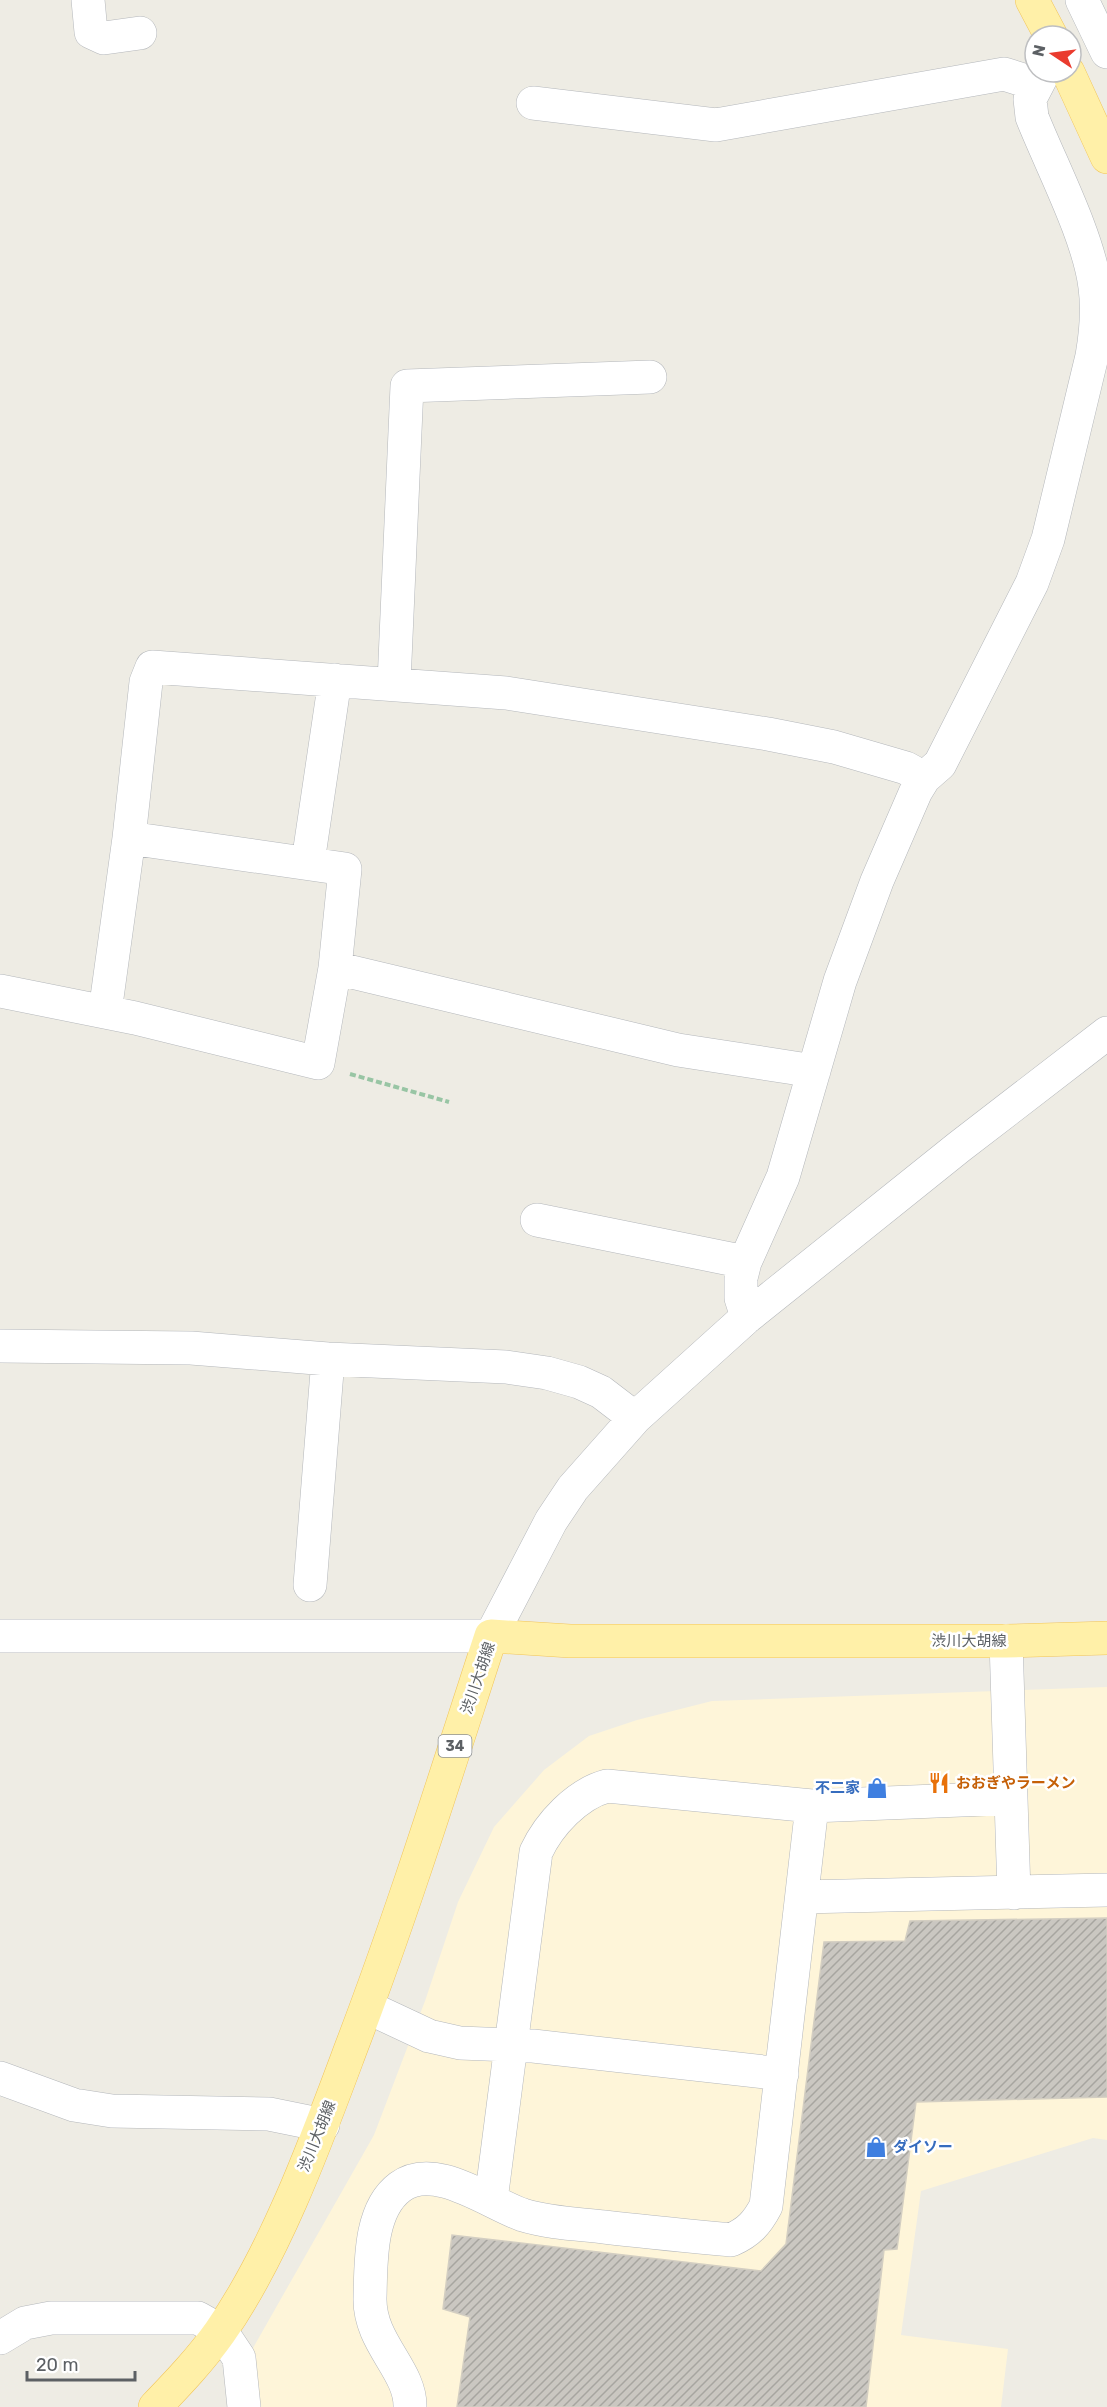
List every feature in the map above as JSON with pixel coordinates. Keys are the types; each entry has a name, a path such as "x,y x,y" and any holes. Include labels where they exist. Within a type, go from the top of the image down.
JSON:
{"main road":[{"path":"1032,0 1045,24"},
{"path":"1074,84 1107,157"},
{"name":"渋川大胡線","path":"155,2407 184,2377 221,2331 280,2222 322,2125 398,1924 491,1636 570,1641 1006,1641 1107,1638"}],"street":[{"path":"88,0 91,32 104,38 140,33"},
{"path":"1082,0 1107,52"},
{"path":"533,103 717,125 1004,74 1023,76"},
{"path":"747,1317 741,1298 741,1278 745,1262 783,1177 840,981 877,882 924,778 940,764 1032,584 1048,539 1092,356 1097,308 1095,285 1077,226 1032,117 1030,99 1037,84"},
{"path":"394,683 407,386 650,377"},
{"path":"105,1012 129,838 146,682 152,667 506,693 768,734 863,754 906,768 924,778"},
{"path":"308,862 335,680"},
{"path":"0,991 105,1012 318,1063 335,968 345,869 129,838"},
{"path":"335,968 678,1050 814,1071"},
{"path":"0,1636 491,1636 551,1521 573,1488 635,1418 747,1317 959,1147 1107,1033"},
{"path":"537,1220 745,1262"},
{"path":"0,1346 181,1347 328,1359 495,1366 547,1373 601,1392 635,1418"},
{"path":"310,1585 328,1359"},
{"path":"1006,1641 1014,1893"},
{"path":"490,2200 536,1852 541,1841 590,1791 607,1786 812,1806 1011,1798"},
{"path":"410,2407 404,2382 371,2322 370,2299 378,2219 386,2201 401,2186 419,2180 452,2182 523,2215 554,2222 731,2240 745,2234 757,2223 766,2206 812,1806"},
{"path":"802,1897 1107,1890"},
{"path":"367,2007 429,2036 460,2043 511,2046 782,2074"},
{"path":"0,2078 65,2103 112,2111 269,2114 322,2125"},
{"path":"0,2338 25,2323 51,2318 198,2318 221,2331 239,2358 244,2407"}],"path":[{"path":"318,1063 338,1071 449,1102"}],"shaded area":[{"path":"1107,1687 1107,2140 1093,2138 921,2191 901,2335 1008,2349 1001,2407 259,2407 253,2348 374,2135 425,2001 458,1902 494,1827 544,1770 589,1736 637,1720 712,1701"}],"building":[{"path":"1107,1918 1107,2097 916,2102 897,2249 884,2250 866,2407 457,2407 470,2317 443,2309 452,2235 761,2271 786,2244 824,1942 905,1941 910,1921"}],"place":[{"name":"おおぎやラーメン","path":"939,1783"},
{"name":"不二家","path":"877,1788"},
{"name":"ダイソー","path":"876,2147"}]}
